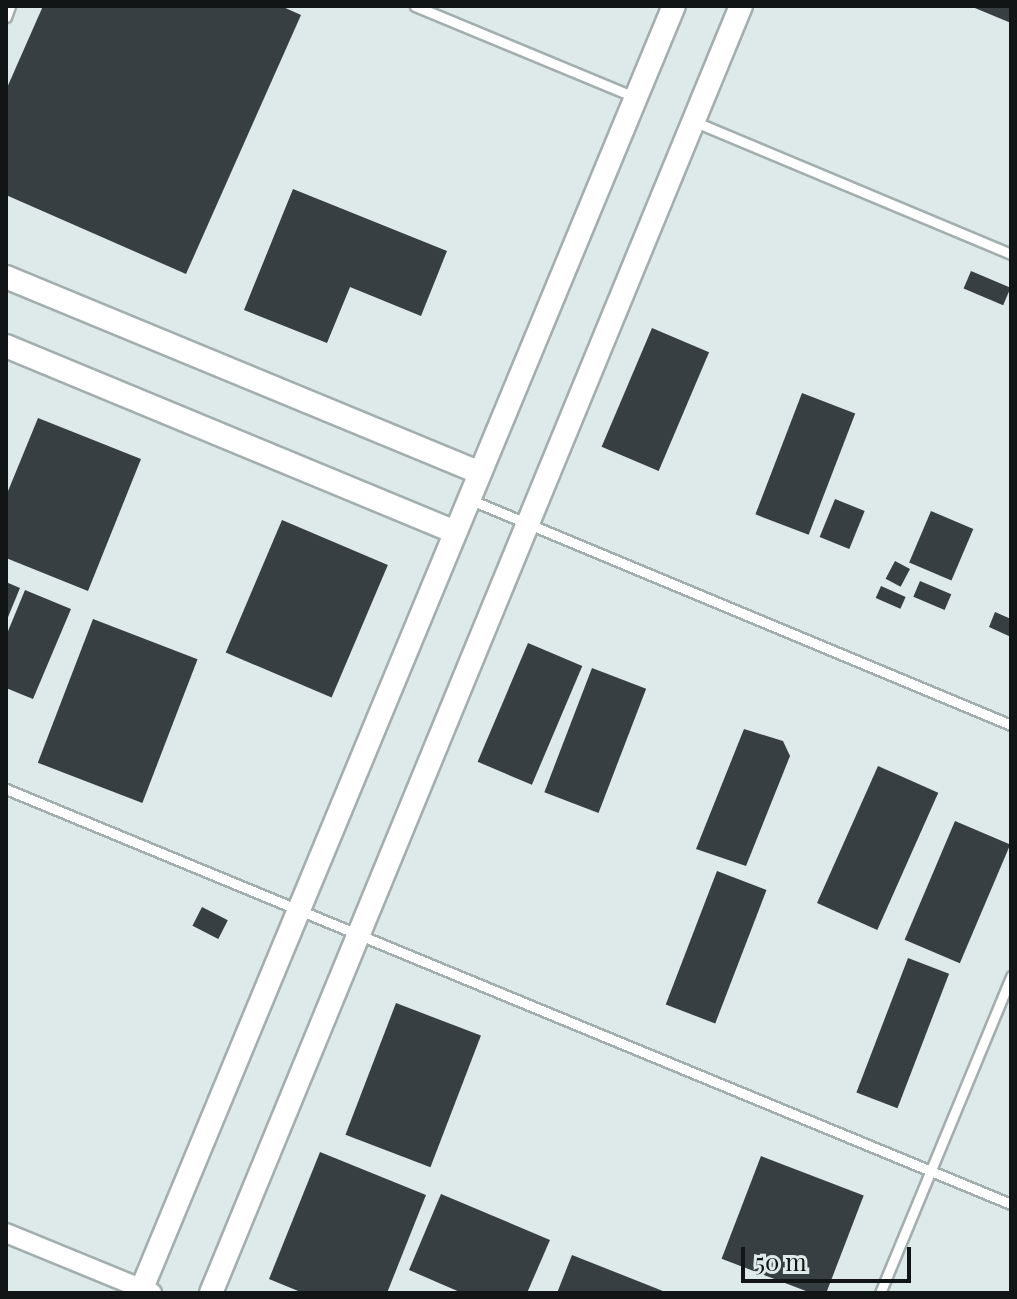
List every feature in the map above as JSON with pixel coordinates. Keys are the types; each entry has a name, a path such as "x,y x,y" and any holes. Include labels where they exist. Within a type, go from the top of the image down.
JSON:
{"street":[{"path":"6,1233 144,1292 453,531 674,6"},
{"path":"211,1293 741,6"},
{"path":"6,277 478,472"},
{"path":"6,346 453,531"}],"lane":[{"path":"6,17 10,6"},
{"path":"415,6 635,97"},
{"path":"693,121 1011,254"},
{"path":"467,498 1011,725"},
{"path":"6,789 1011,1204"},
{"path":"880,1293 1011,976"}],"building":[{"path":"43,6 281,6 301,15 186,274 6,195 6,90"},
{"path":"970,6 1011,6 1011,23"},
{"path":"293,189 447,251 421,316 350,287 327,343 244,310"},
{"path":"971,271 1011,288 1003,305 964,288"},
{"path":"652,328 709,352 659,471 602,447"},
{"path":"802,393 855,413 809,535 755,514"},
{"path":"38,418 141,459 88,591 6,558 6,496"},
{"path":"835,499 865,511 849,549 820,537"},
{"path":"931,511 973,529 951,581 909,563"},
{"path":"282,520 388,565 332,697 226,653"},
{"path":"895,561 910,569 901,587 886,579"},
{"path":"920,581 951,594 945,610 913,597"},
{"path":"6,582 20,588 6,622"},
{"path":"881,586 906,597 900,609 876,598"},
{"path":"25,590 71,609 33,699 6,688 6,636"},
{"path":"995,612 1011,619 1011,637 989,627"},
{"path":"93,619 198,659 142,803 38,763"},
{"path":"528,643 582,666 532,785 478,762"},
{"path":"592,668 646,689 598,813 544,792"},
{"path":"744,729 783,741 790,756 746,866 696,849"},
{"path":"878,766 938,793 877,930 817,903"},
{"path":"955,821 1010,844 960,963 905,940"},
{"path":"717,871 766,890 715,1023 666,1005"},
{"path":"202,907 228,920 218,939 192,926"},
{"path":"908,958 949,974 897,1108 856,1092"},
{"path":"396,1003 481,1036 430,1167 345,1135"},
{"path":"320,1152 426,1195 387,1293 303,1293 269,1279"},
{"path":"761,1156 864,1195 826,1293 811,1293 722,1259"},
{"path":"441,1194 550,1240 527,1293 462,1293 409,1270"},
{"path":"572,1255 668,1293 557,1293"}]}
